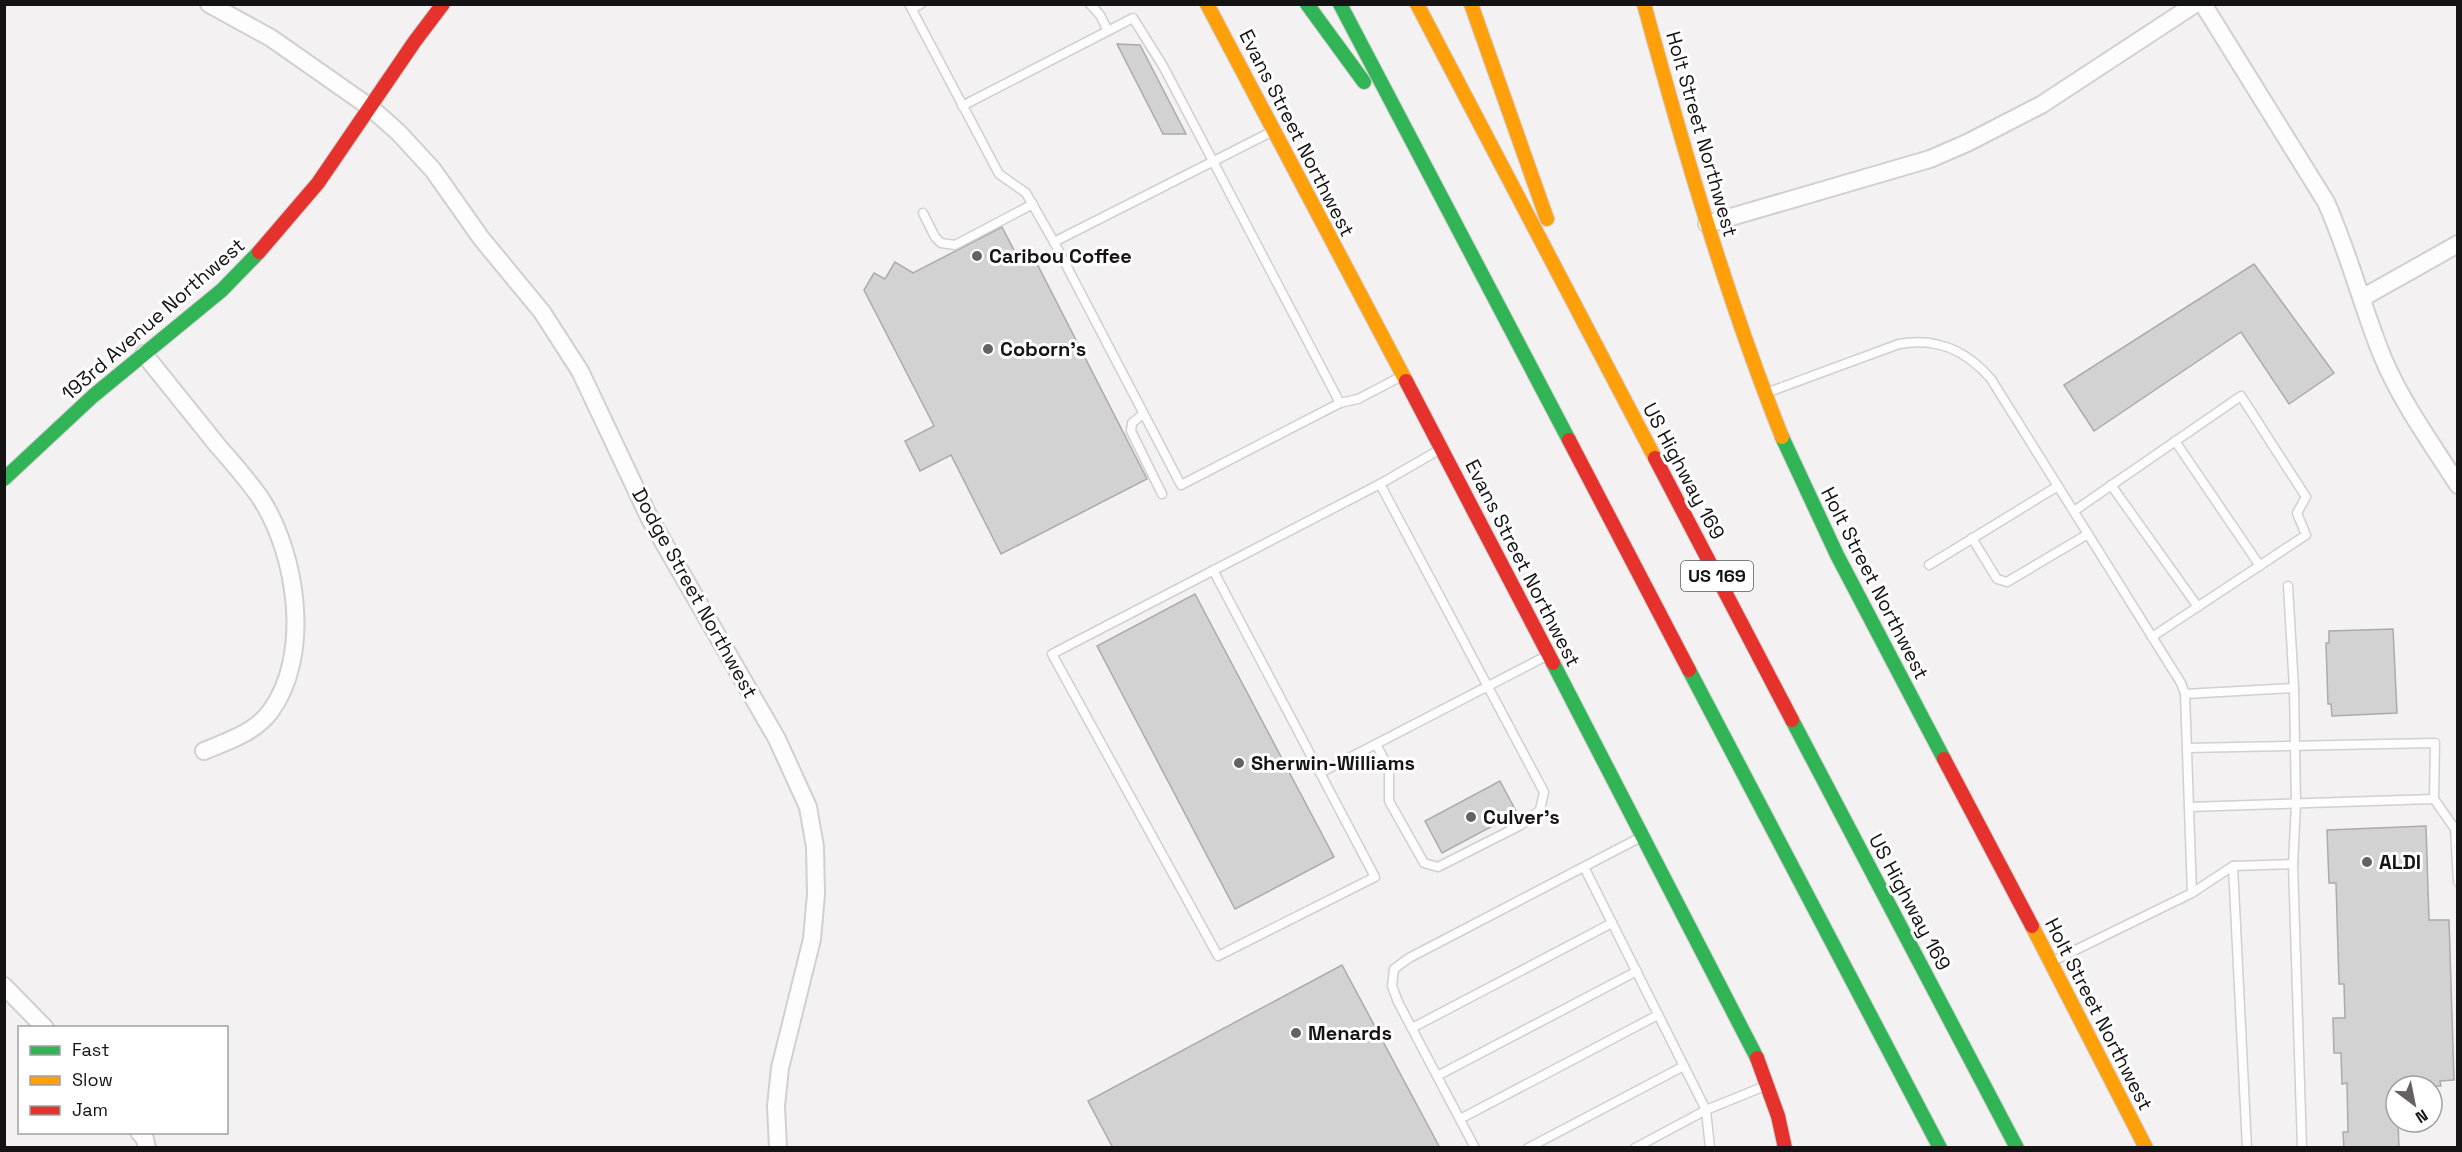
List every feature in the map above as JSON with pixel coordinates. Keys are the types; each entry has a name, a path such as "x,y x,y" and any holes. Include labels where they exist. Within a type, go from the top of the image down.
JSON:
{"main road":[{"name":"193rd Avenue Northwest","path":"4,479 93,396 222,290 248,265 318,183 443,4"},
{"name":"Evans Street Northwest","path":"1207,4 1442,448 1754,1049 1768,1084 1785,1148"},
{"path":"1307,4 1423,162"},
{"path":"1340,4 1940,1148"},
{"name":"US Highway 169","path":"1417,4 2017,1148"},
{"path":"1471,4 1583,321"},
{"name":"Holt Street Northwest","path":"1644,4 1707,225 1765,394 1813,506 2146,1148"}],"street":[{"name":"Dodge Street Northwest","path":"209,4 272,38 371,108 422,157 481,238 542,312 596,402 650,519 777,739 808,807 815,847 816,894 812,939 780,1068 776,1106 778,1148"},
{"path":"1707,225 1930,159 1967,143 2041,105 2195,4"},
{"path":"2203,4 2326,202 2340,233 2384,358 2399,389 2457,485"},
{"path":"2361,298 2457,244"},
{"path":"144,354 261,500 282,546 293,596 294,646 281,692 270,712 258,724 241,735 204,751"},
{"path":"4,986 43,1026"},
{"path":"141,1134 145,1139 147,1148"}],"lane":[{"path":"921,4 910,7 962,106 999,174 1026,193 1033,204 1181,485 1340,403 1358,399 1402,375"},
{"path":"1089,4 1100,15 1108,31"},
{"path":"962,106 1133,18 1162,66 1340,403"},
{"path":"1054,242 1273,130"},
{"path":"923,213 940,243 955,244 1033,204"},
{"path":"1765,394 1899,344 1917,341 1943,345 1965,355 1980,366 1991,379 2181,683 2185,694 2192,893"},
{"path":"2074,511 2241,396 2306,497 2296,513 2306,535 2152,637"},
{"path":"1143,414 1132,423 1131,431 1162,494"},
{"path":"2175,441 2260,566"},
{"path":"1213,570 1375,877 1218,956 1052,654 1213,570 1380,484 1442,448"},
{"path":"1376,744 1389,769 1389,801 1424,863 1438,867 1521,825 1540,810 1544,792 1380,484"},
{"path":"2111,485 2198,607"},
{"path":"1929,565 2058,486"},
{"path":"1972,538 1997,579 2007,582 2088,534"},
{"path":"2288,586 2294,688 2296,803 2293,864 2302,1148"},
{"path":"1320,772 1548,655"},
{"path":"2185,694 2294,688"},
{"path":"2187,748 2434,743 2433,799 2455,829 2457,882"},
{"path":"2189,807 2433,799"},
{"path":"1475,1148 1392,986 1394,969 1409,958 1643,836"},
{"path":"2051,962 2192,893 2232,866 2293,864"},
{"path":"2232,866 2247,1148"},
{"path":"1584,867 1706,1110 1710,1148"},
{"path":"1412,1028 1612,923"},
{"path":"1437,1076 1636,971"},
{"path":"1460,1119 1658,1016"},
{"path":"1528,1148 1684,1066"},
{"path":"1635,1148 1706,1110 1768,1084"}],"building":[{"path":"1117,44 1140,45 1186,134 1163,134"},
{"name":"Coborn's","path":"1002,227 1015,252 1023,249 1031,252 1147,479 1001,554 951,455 920,471 905,441 934,426 864,290 874,273 885,279 895,262 913,273"},
{"path":"2254,264 2334,373 2289,404 2241,332 2094,431 2064,385"},
{"path":"1195,594 1334,857 1235,909 1097,646"},
{"path":"2393,629 2397,713 2332,716 2331,704 2328,704 2326,643 2329,643 2329,631"},
{"name":"Culver's","path":"1500,781 1517,813 1442,853 1425,821"},
{"path":"2426,826 2429,920 2449,920 2454,1080 2444,1081 2444,1074 2384,1074 2384,1134 2398,1134 2399,1148 2344,1148 2343,1132 2348,1132 2347,1083 2342,1084 2341,1053 2334,1053 2333,1018 2345,1018 2344,984 2339,984 2336,883 2329,883 2327,830"},
{"name":"Menards","path":"1342,965 1440,1148 1113,1148 1088,1101"}],"traffic: fast":[{"path":"1307,4 1364,82"},
{"path":"1340,4 1569,440"},
{"path":"4,479 93,396 222,290 259,252"},
{"path":"1782,437 1837,555 1944,759"},
{"path":"1553,663 1757,1058"},
{"path":"1689,670 1940,1148"},
{"path":"1792,720 2017,1148"}],"traffic: slow":[{"path":"1207,4 1406,381"},
{"path":"1417,4 1655,458"},
{"path":"1471,4 1547,219"},
{"path":"1644,4 1724,277 1782,437"},
{"path":"2032,926 2146,1148"}],"traffic: jam":[{"path":"259,252 318,183 443,4"},
{"path":"1406,381 1553,663"},
{"path":"1569,440 1689,670"},
{"path":"1655,458 1792,720"},
{"path":"1944,759 2032,926"},
{"path":"1757,1058 1778,1116 1785,1148"}],"place":[{"name":"Caribou Coffee","path":"977,256"},
{"name":"Coborn's","path":"988,349"},
{"name":"Sherwin-Williams","path":"1239,763"},
{"name":"Culver's","path":"1471,817"},
{"name":"ALDI","path":"2367,862"},
{"name":"Menards","path":"1296,1033"}]}
